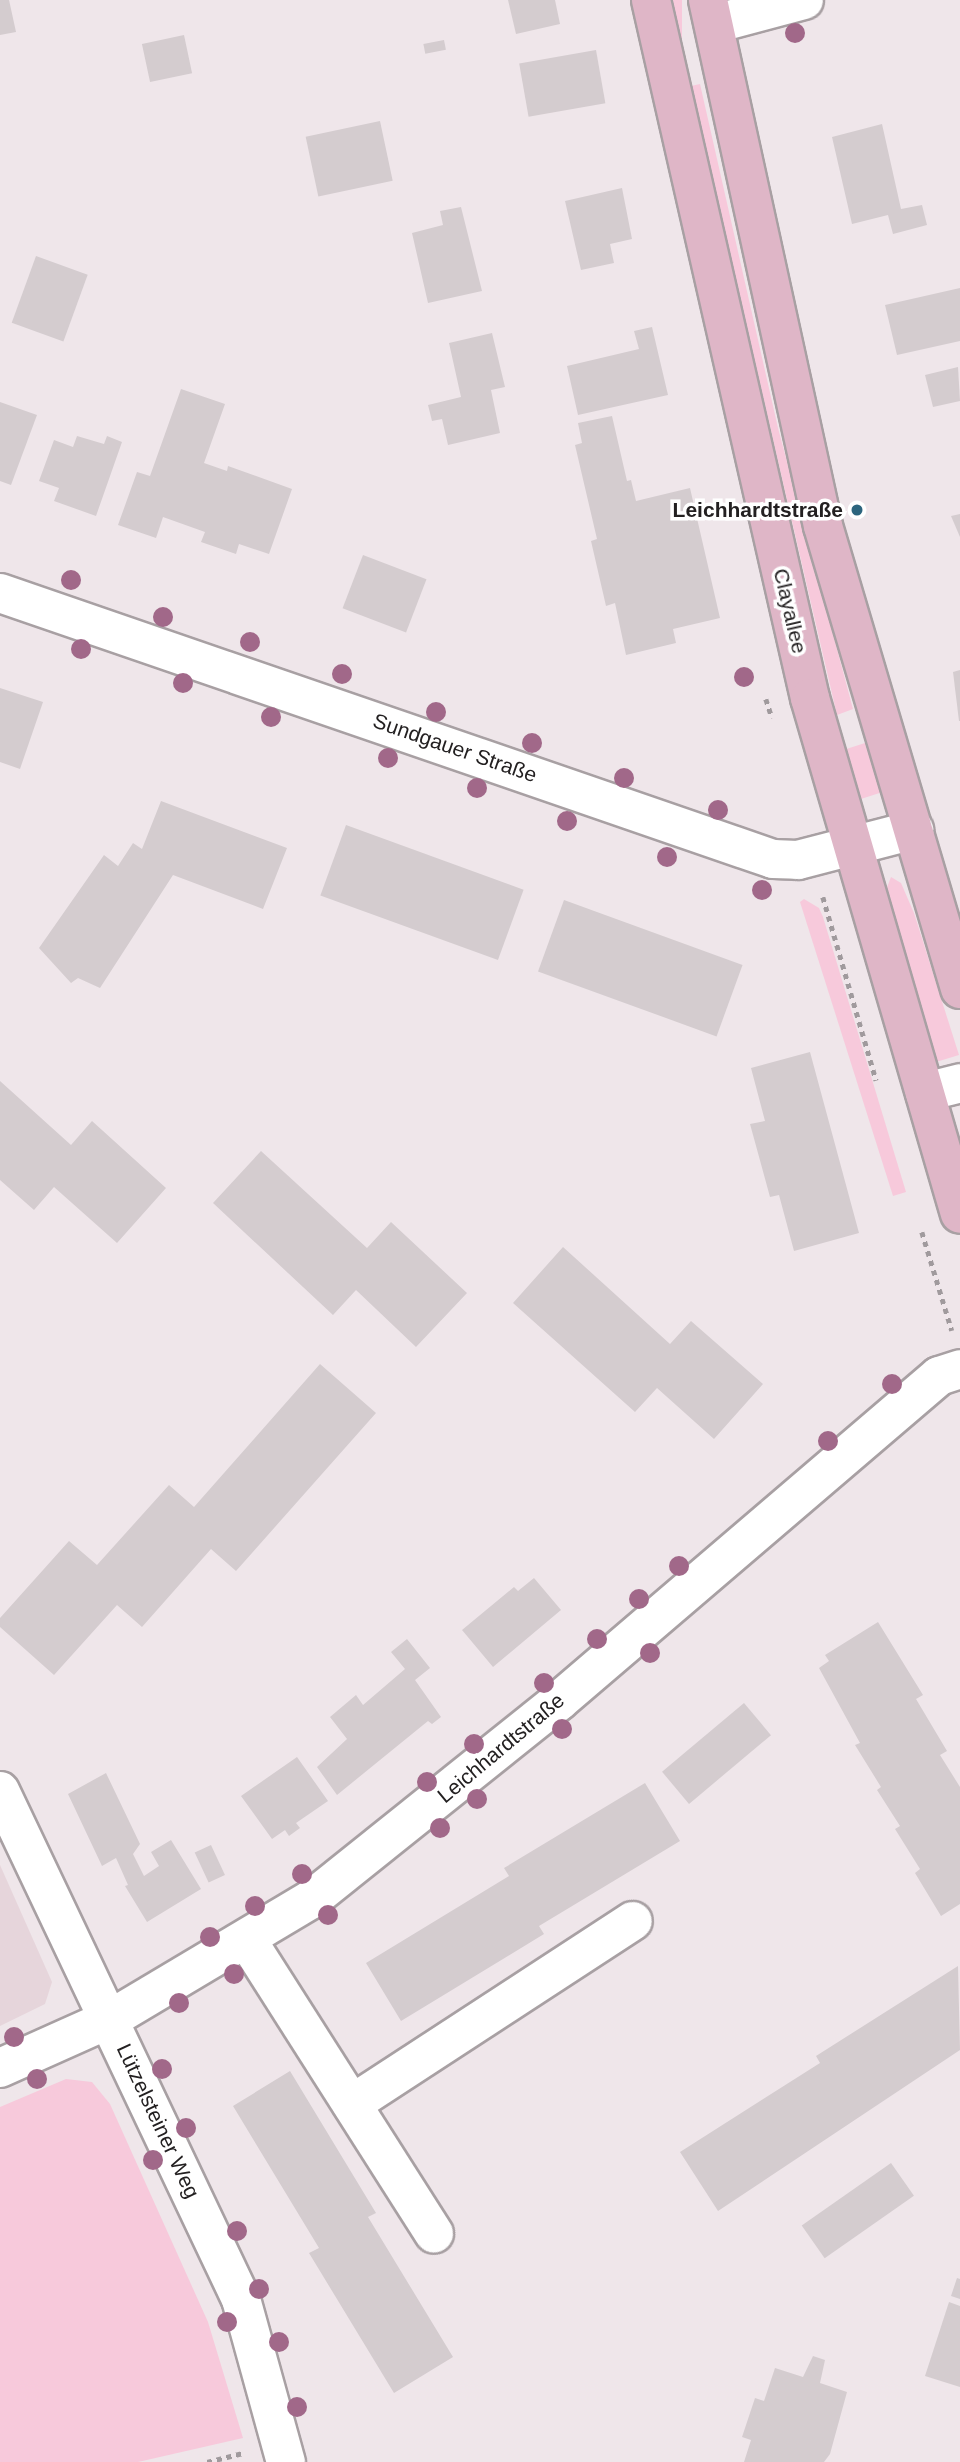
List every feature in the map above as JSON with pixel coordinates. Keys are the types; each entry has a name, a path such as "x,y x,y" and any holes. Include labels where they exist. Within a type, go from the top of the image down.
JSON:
{"main road":[{"name":"Clayallee","path":"650,0 810,698 851,846 942,1087 960,1214"},
{"path":"711,12 823,527 960,989"}],"street":[{"path":"711,12 804,0"},
{"name":"Sundgauer Straße","path":"0,593 773,859 798,860 914,830"},
{"name":"Leichhardtstraße","path":"0,2068 111,2018 247,1940 382,1847 939,1376 960,1369"},
{"name":"Lützelsteiner Weg","path":"0,1791 111,2018 241,2299 271,2456"},
{"path":"352,2104 633,1921"},
{"path":"247,1940 434,2234"}],"path":[{"path":"208,2462 271,2456"}],"shaded area":[{"path":"673,0 682,0 682,65 673,65"},
{"path":"700,84 778,428 853,709 837,715 691,86"},
{"path":"865,743 881,792 860,799 844,750"},
{"path":"891,877 901,883 914,913 959,1055 936,1062 886,890"},
{"path":"804,899 819,908 823,917 906,1192 893,1196 800,902"},
{"path":"0,1865 52,1982 45,2004 0,2026"},
{"path":"66,2079 92,2082 110,2104 208,2322 243,2438 138,2462 0,2462 0,2107"}],"building":[{"path":"0,0 9,0 16,32 0,35"},
{"path":"508,0 555,0 560,24 516,34"},
{"path":"184,35 192,73 150,82 142,44"},
{"path":"444,40 446,50 425,54 423,44"},
{"path":"596,50 605,103 529,117 519,64"},
{"path":"380,121 393,181 318,196 306,137"},
{"path":"882,124 901,209 922,205 927,225 893,234 888,215 852,224 832,137"},
{"path":"622,188 632,239 610,244 614,263 581,270 565,201"},
{"path":"461,207 482,291 428,303 412,233 443,225 440,211"},
{"path":"36,256 88,275 63,342 12,323"},
{"path":"960,288 960,341 897,355 885,305"},
{"path":"652,327 668,395 578,415 567,366 639,349 634,331"},
{"path":"492,333 505,387 491,390 500,433 448,445 442,419 432,421 428,405 461,397 449,343"},
{"path":"958,367 960,401 933,407 925,375"},
{"path":"181,389 225,404 204,463 227,471 228,466 292,489 269,554 239,544 236,554 201,542 205,532 163,517 156,538 118,525 137,472 150,476"},
{"path":"0,402 37,415 11,485 0,481"},
{"path":"612,416 627,481 631,480 636,501 690,488 720,618 673,629 676,643 626,655 615,603 606,606 591,541 597,539 575,445 582,443 578,423"},
{"path":"77,436 104,444 107,436 122,442 96,516 54,501 59,488 39,481 54,440 73,447"},
{"path":"960,514 960,537 951,516"},
{"path":"363,555 426,579 406,633 343,608"},
{"path":"960,670 960,721 959,721 953,672"},
{"path":"0,688 43,702 20,769 0,762"},
{"path":"161,801 287,848 263,909 173,875 100,988 78,978 71,983 39,948 104,855 118,866 133,843 142,849"},
{"path":"346,825 524,890 498,960 320,895"},
{"path":"564,900 743,965 717,1036 538,971"},
{"path":"810,1052 859,1233 794,1251 779,1195 770,1197 750,1124 765,1121 751,1068"},
{"path":"0,1081 71,1145 92,1121 166,1188 117,1243 54,1187 34,1210 0,1180"},
{"path":"261,1151 367,1248 391,1222 467,1293 416,1347 356,1290 333,1315 213,1203"},
{"path":"563,1247 670,1344 691,1321 763,1384 714,1439 657,1388 635,1412 513,1303"},
{"path":"320,1364 376,1413 236,1571 211,1549 142,1627 117,1605 54,1675 0,1627 0,1618 69,1541 97,1565 169,1485 194,1507"},
{"path":"534,1578 561,1610 493,1667 462,1630 514,1587 518,1591"},
{"path":"878,1622 923,1695 916,1699 947,1751 940,1755 960,1787 960,1904 941,1916 915,1873 920,1869 895,1829 900,1826 877,1790 881,1787 855,1745 860,1743 819,1668 829,1661 825,1655"},
{"path":"407,1639 430,1668 415,1680 441,1717 432,1724 428,1721 337,1795 317,1767 347,1739 330,1717 356,1695 363,1705 405,1669 391,1652"},
{"path":"744,1703 771,1735 689,1804 662,1772"},
{"path":"297,1757 328,1801 296,1823 300,1828 289,1836 285,1830 272,1839 241,1796"},
{"path":"106,1773 140,1844 133,1854 144,1876 159,1866 151,1852 171,1840 201,1889 147,1922 125,1886 128,1885 116,1858 102,1866 68,1794"},
{"path":"645,1783 680,1841 539,1926 544,1934 401,2021 366,1963 509,1876 504,1868"},
{"path":"211,1845 225,1875 209,1883 195,1853"},
{"path":"958,1966 960,2050 718,2211 680,2152 820,2063 816,2056"},
{"path":"290,2071 376,2213 368,2217 453,2357 394,2393 309,2253 319,2248 233,2106"},
{"path":"891,2163 914,2196 825,2258 802,2226"},
{"path":"957,2278 960,2279 960,2299 951,2296"},
{"path":"949,2302 960,2306 960,2387 925,2376"},
{"path":"813,2356 825,2360 820,2383 847,2392 830,2454 824,2462 744,2462 751,2440 742,2437 755,2398 764,2401 775,2368 803,2377"}],"place":[{"name":"Leichhardtstraße","path":"857,510"}]}
